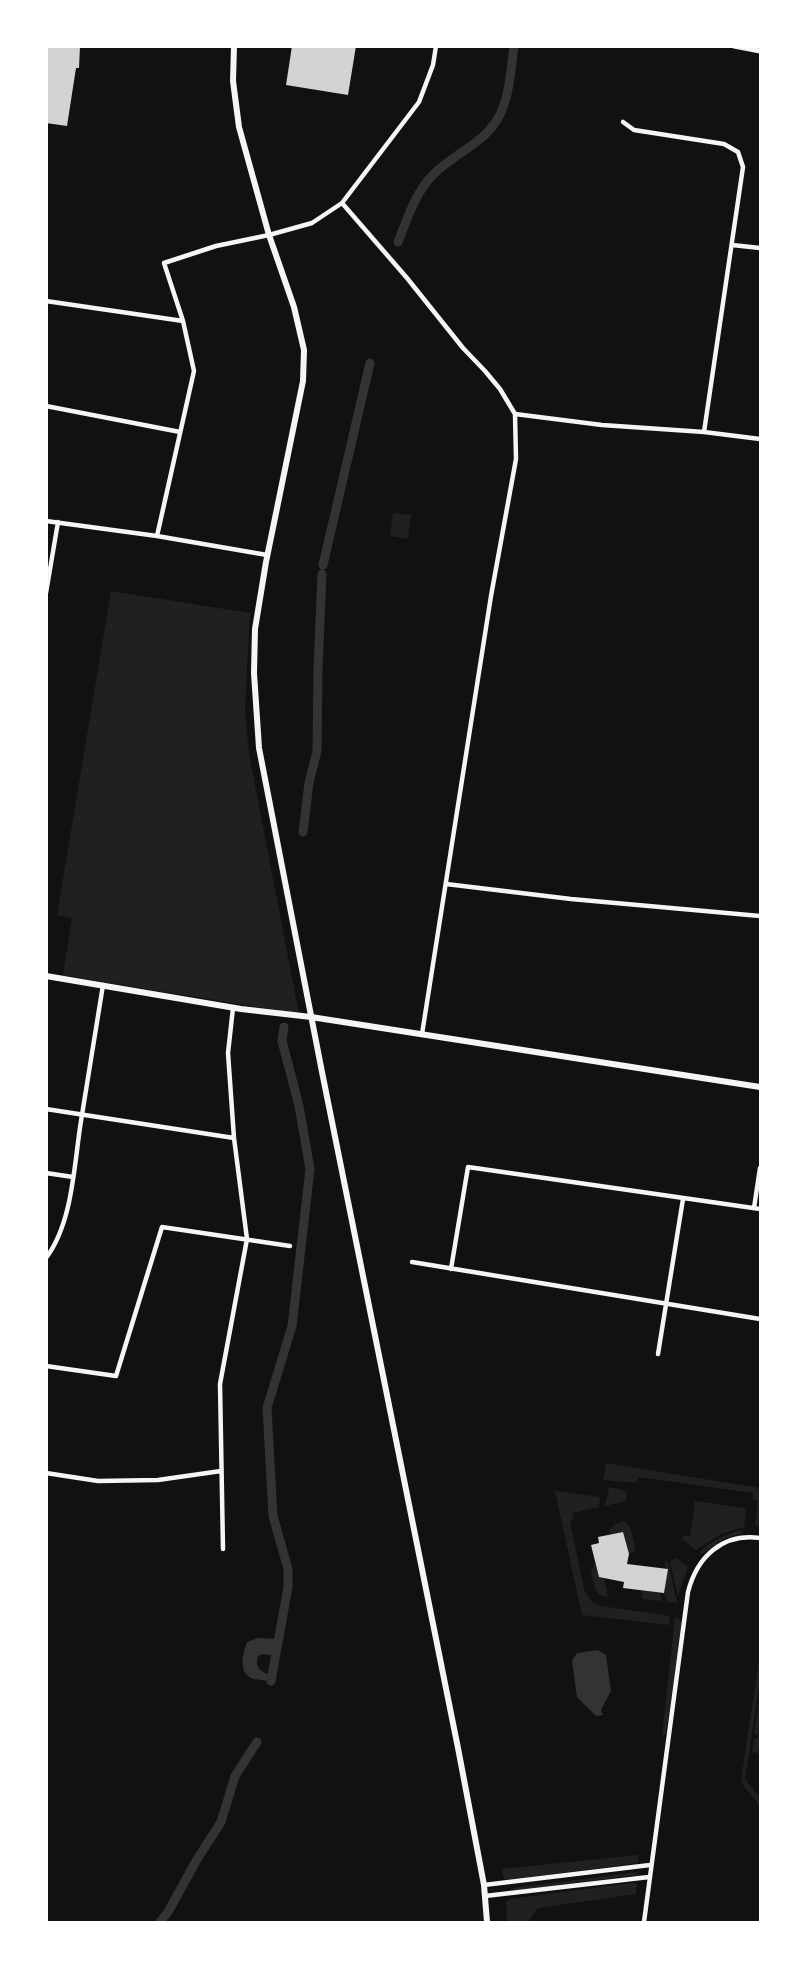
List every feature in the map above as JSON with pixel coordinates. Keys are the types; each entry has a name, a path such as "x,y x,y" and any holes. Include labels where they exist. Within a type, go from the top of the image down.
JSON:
{"main road":[{"path":"234,46 233,81 239,127 269,236 299,324 304,364 299,401 267,555 255,638 255,707 263,775 458,1748 484,1886 487,1923"},
{"path":"46,976 233,1008 311,1017 760,1087"}],"street":[{"path":"157,536 194,371 183,321 164,263 216,246 269,236 312,223 342,203 419,102 433,65 436,46"},
{"path":"734,46 760,51"},
{"path":"624,122 634,130 723,144 738,152 743,167 704,432"},
{"path":"342,203 500,389 515,414 516,459 491,596 422,1034"},
{"path":"732,245 760,248"},
{"path":"46,301 183,321"},
{"path":"46,406 180,432"},
{"path":"515,414 602,425 704,432 760,439"},
{"path":"46,521 157,536 267,555"},
{"path":"46,593 58,522"},
{"path":"446,884 760,916"},
{"path":"46,1258 55,1246 63,1224 73,1177 103,985"},
{"path":"223,1549 219,1384 247,1239 234,1138 228,1053 233,1008"},
{"path":"46,1109 234,1138"},
{"path":"451,1269 468,1167 760,1209"},
{"path":"754,1208 760,1168"},
{"path":"46,1173 73,1177"},
{"path":"658,1354 683,1199"},
{"path":"46,1366 117,1376 162,1227 290,1246"},
{"path":"412,1262 760,1319"},
{"path":"46,1473 98,1481 158,1480 221,1471"},
{"path":"644,1923 650,1865 688,1592 692,1578 699,1564 722,1544 741,1538 760,1538"},
{"path":"484,1886 650,1865"},
{"path":"485,1896 649,1877"}],"shaded area":[{"path":"393,513 411,515 408,539 390,536"},
{"path":"111,591 250,613 245,708 249,754 299,1014 63,975 72,918 57,915"},
{"path":"606,1463 760,1488 760,1527 755,1525 758,1501 753,1499 753,1493 638,1477 636,1483 603,1480"},
{"path":"609,1487 625,1491 626,1501 605,1506"},
{"path":"555,1491 600,1497 599,1507 572,1513 574,1519 570,1522 584,1589 590,1600 601,1606 670,1616 669,1625 582,1615"},
{"path":"695,1501 745,1508 744,1527 721,1534 696,1550 682,1539 684,1536 690,1536"},
{"path":"624,1521 631,1531 636,1551 629,1554 623,1532 610,1534 609,1530 617,1523"},
{"path":"743,1530 742,1533 726,1538 702,1554 699,1552 720,1538"},
{"path":"675,1558 688,1567 678,1596 670,1562"},
{"path":"668,1562 676,1603 667,1602 664,1593 667,1569 664,1563"},
{"path":"595,1563 599,1577 604,1578 608,1597 599,1595 595,1589 591,1572"},
{"path":"641,1590 660,1593 662,1601 643,1599"},
{"path":"675,1617 682,1621 666,1734 662,1735"},
{"path":"258,1638 278,1639 275,1656 263,1654 258,1656 257,1660 260,1669 272,1675 271,1681 251,1678 244,1671 243,1656 247,1642"},
{"path":"598,1650 606,1655 611,1691 601,1710 603,1715 596,1716 577,1697 572,1661 577,1653"},
{"path":"760,1655 760,1681 745,1779 760,1798 760,1806 741,1780"},
{"path":"760,1695 760,1758 758,1753 752,1752 754,1739 757,1739 758,1735 754,1734"},
{"path":"639,1855 638,1863 508,1880 504,1879 501,1869"},
{"path":"637,1872 637,1875 514,1891 513,1888"},
{"path":"637,1884 636,1894 538,1908 528,1922 507,1922 506,1902 510,1899"}],"building":[{"path":"46,46 80,46 79,68 76,68 67,126 46,123"},
{"path":"292,46 356,46 348,95 286,85"},
{"path":"623,1532 629,1554 627,1564 668,1569 664,1593 623,1588 624,1582 599,1577 591,1545 599,1543 598,1537"}],"waterway":[{"path":"398,242 412,207 426,183 441,168 480,139 496,121 507,95 514,46"},
{"path":"323,565 370,363"},
{"path":"303,832 309,783 317,751 322,574"},
{"path":"271,1681 288,1587 288,1569 273,1516 267,1408 292,1326 310,1169 299,1106 282,1041 284,1027"},
{"path":"160,1922 221,1822 235,1776 257,1742"}]}
